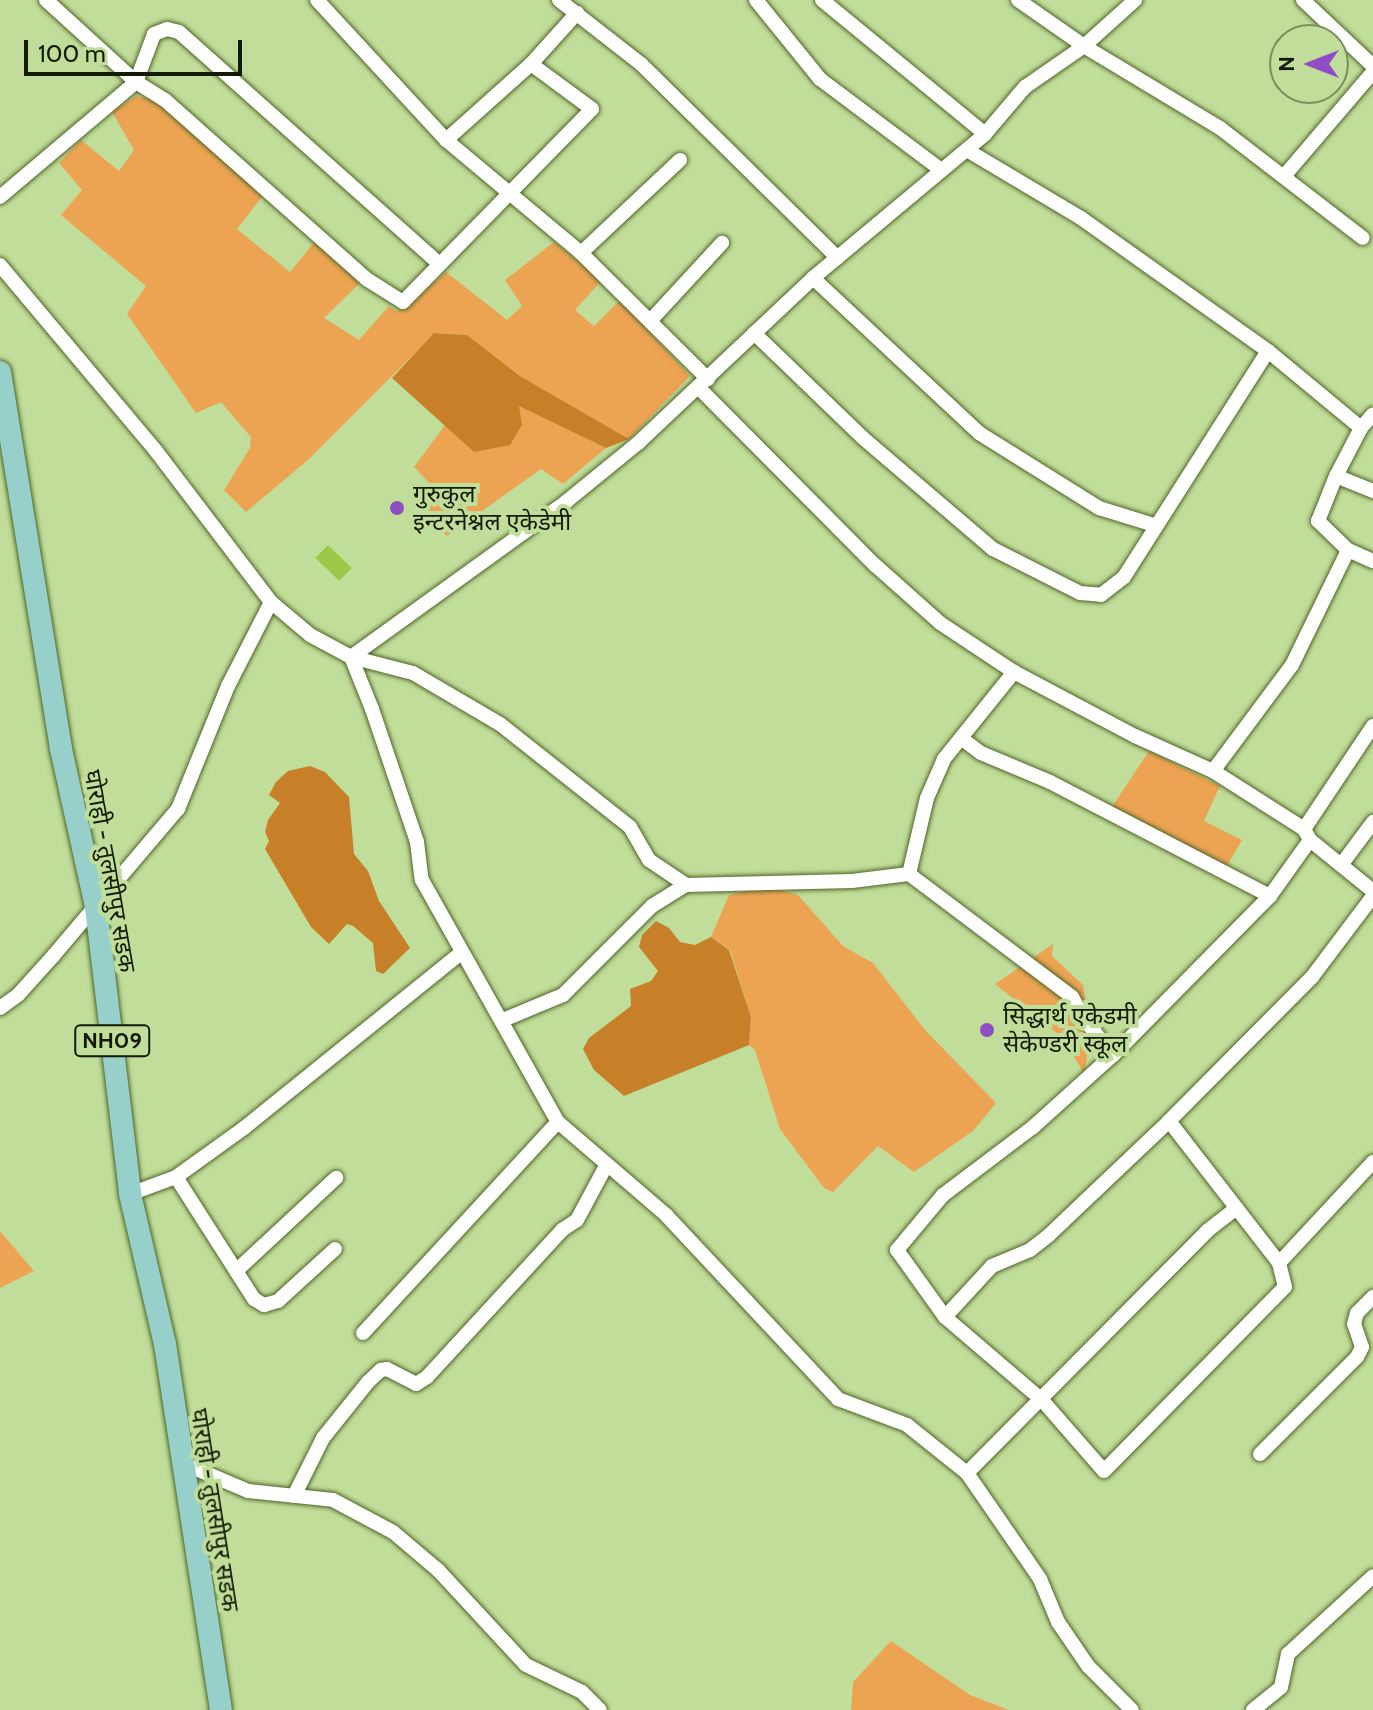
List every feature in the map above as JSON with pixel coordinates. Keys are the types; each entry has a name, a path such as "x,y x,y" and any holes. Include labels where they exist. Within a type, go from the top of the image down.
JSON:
{"main road":[{"name":"घोराही - तुलसीपुर सडक","path":"0,372 61,749 96,907 130,1194 165,1344 180,1462 221,1710"}],"street":[{"path":"46,0 136,82 165,100 368,280 403,302 592,109 531,64"},
{"path":"317,0 446,140 512,191 651,320 703,384 886,574 940,623 1014,672 1135,736 1213,771 1307,835 1373,894 1312,977 1169,1121 1039,1242 992,1266 945,1317"},
{"path":"559,0 641,64 838,258"},
{"path":"756,0 820,79 941,170"},
{"path":"822,0 985,134"},
{"path":"1018,0 1084,46 1220,128 1363,238"},
{"path":"1285,175 1373,69 1303,0"},
{"path":"351,657 567,501 703,384 813,278 985,134 1025,87 1084,46 1132,1"},
{"path":"446,140 458,133 531,64 577,13"},
{"path":"0,197 136,82 154,34 167,29 179,32 438,263"},
{"path":"967,150 1081,218 1268,351 1361,428"},
{"path":"581,253 680,160"},
{"path":"651,320 722,243"},
{"path":"0,265 156,451 271,602 310,635 351,657 413,673 500,724 630,827 649,860 686,885"},
{"path":"813,278 979,433 1099,508 1154,525"},
{"path":"754,333 863,438 950,515 1024,567 1080,593 1101,595 1124,577 1154,525 1268,351"},
{"path":"1373,414 1361,428 1336,476 1318,521 1348,550 1373,561"},
{"path":"1336,476 1373,491"},
{"path":"1213,771 1292,665 1348,550"},
{"path":"0,1008 18,995 178,809 228,686 271,602"},
{"path":"351,657 417,842 422,880 558,1122 666,1215 838,1399 907,1425 967,1473 1040,1579 1058,1622 1088,1666 1132,1710"},
{"path":"909,874 927,798 944,759 1014,672"},
{"path":"1169,1121 1279,1263 1285,1287 1104,1471 1042,1400 945,1317 897,1250 943,1195 1033,1127 1113,1055 1270,896 1373,726"},
{"path":"961,738 981,753 1050,782 1270,896"},
{"path":"1341,865 1373,822"},
{"path":"503,1020 563,995 652,906 686,885 852,881 909,874 1072,997 1113,1055"},
{"path":"130,1194 176,1177 244,1128 462,952"},
{"path":"363,1333 558,1122"},
{"path":"1279,1263 1373,1162"},
{"path":"294,1496 323,1438 368,1382 387,1369 416,1384 427,1377 562,1230 577,1220 606,1166"},
{"path":"176,1177 254,1299 264,1305 278,1301 335,1249"},
{"path":"236,1271 336,1178"},
{"path":"967,1473 1207,1231 1236,1208"},
{"path":"1260,1454 1357,1357 1362,1347 1354,1324 1357,1313 1373,1297"},
{"path":"180,1462 248,1491 333,1500 393,1532 438,1570 526,1665 582,1692 600,1710"},
{"path":"1253,1710 1281,1687 1288,1654 1373,1576"}],"shaded area":[{"path":"136,96 164,103 265,193 237,229 290,272 316,240 361,282 324,318 359,340 389,306 396,311 406,308 446,272 507,320 522,306 505,280 554,242 601,281 575,310 594,326 620,300 690,376 629,439 520,376 467,335 435,333 309,459 246,512 224,490 250,448 251,437 221,402 196,413 127,314 146,286 61,215 82,190 59,163 81,140 119,171 134,150 112,112"},
{"path":"434,333 467,335 520,376 629,439 606,448 519,406 522,425 510,445 474,452 392,378"},
{"path":"518,405 606,448 563,484 541,469 447,536 412,505 434,488 414,467 445,425 474,452"},
{"path":"328,545 352,568 339,581 315,558"},
{"path":"1149,751 1220,786 1204,821 1242,840 1224,871 1110,810"},
{"path":"310,766 325,772 349,797 354,854 368,871 379,901 410,948 383,974 376,971 373,943 353,926 347,924 329,944 311,927 265,849 269,841 265,832 268,820 280,803 269,795 276,782 288,771"},
{"path":"766,886 798,895 843,946 873,963 925,1030 996,1103 973,1131 914,1172 878,1146 833,1192 824,1188 780,1129 755,1050 749,1045 751,1017 730,950 711,937 729,895"},
{"path":"656,921 669,928 680,942 695,945 711,937 729,950 751,1017 749,1045 624,1096 594,1070 583,1049 589,1038 631,1006 630,989 651,981 658,971 639,947 642,935"},
{"path":"1053,944 1052,956 1083,985 1091,1038 1084,1073 1063,1038 995,984"},
{"path":"0,1231 34,1271 0,1288"},
{"path":"891,1641 970,1695 1009,1710 851,1710 853,1682"}],"place":[{"name":"गुरुकुल इन्टरनेश्नल एकेडेमी","path":"397,508"},
{"name":"सिद्धार्थ एकेडमी सेकेण्डरी स्कूल","path":"987,1030"}]}
